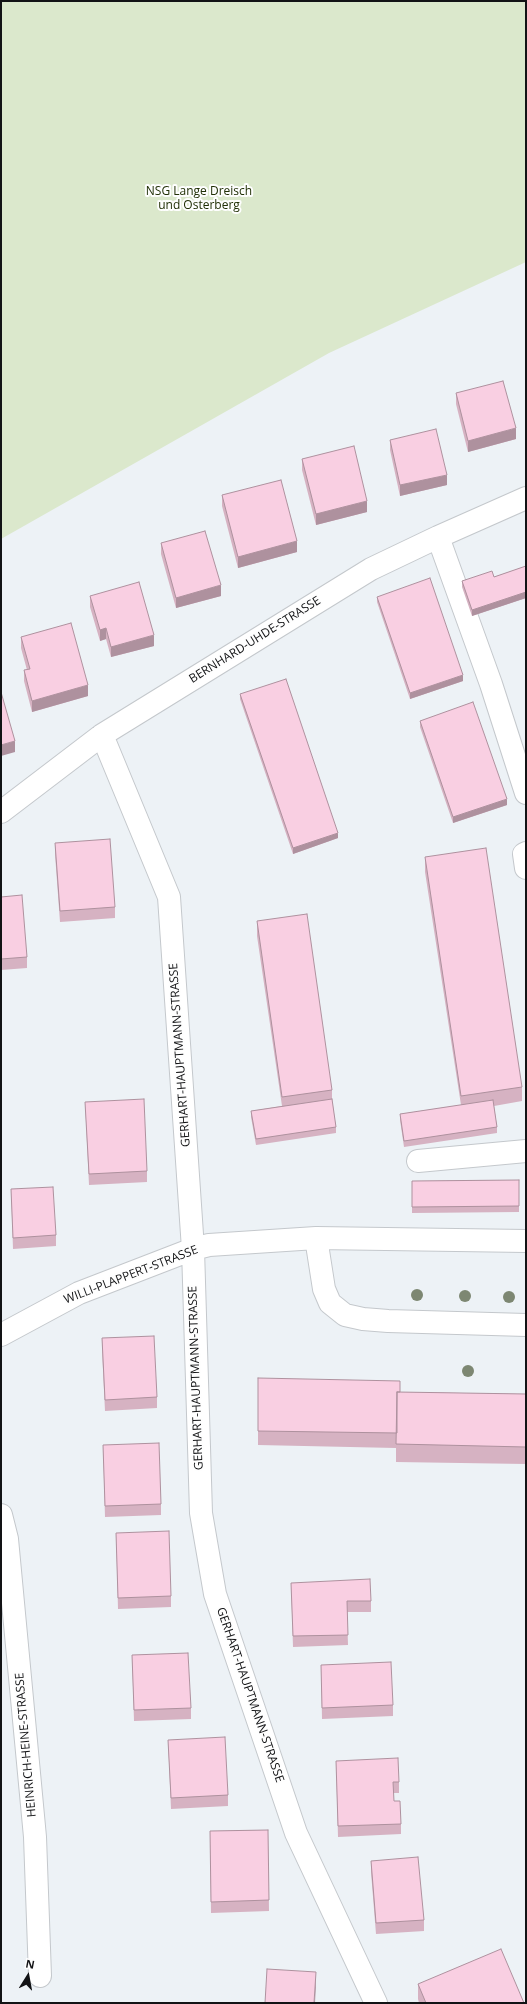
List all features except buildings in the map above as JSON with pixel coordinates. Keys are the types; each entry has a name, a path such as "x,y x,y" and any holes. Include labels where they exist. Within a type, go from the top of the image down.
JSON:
{"street":[{"name":"BERNHARD-UHDE-STRASSE","path":"1,812 102,735 371,569 526,498"},
{"path":"438,537 491,684 526,793"},
{"name":"GERHART-HAUPTMANN-STRASSE","path":"102,735 169,897 193,1249 201,1513 215,1594 296,1833 376,2003"},
{"path":"526,854 524,854 526,868"},
{"path":"418,1161 526,1151"},
{"path":"316,1238 324,1289 330,1303 345,1315 362,1319 388,1321 526,1325"},
{"name":"WILLI-PLAPPERT-STRASSE","path":"1,1335 80,1293 193,1249 230,1243 316,1238 526,1241"},
{"name":"HEINRICH-HEINE-STRASSE","path":"1,1515 7,1539 35,1837 40,1976"}],"green space":[{"name":"NSG Lange Dreisch und Osterberg","path":"1,1 526,1 526,262 329,353 1,539"}]}
